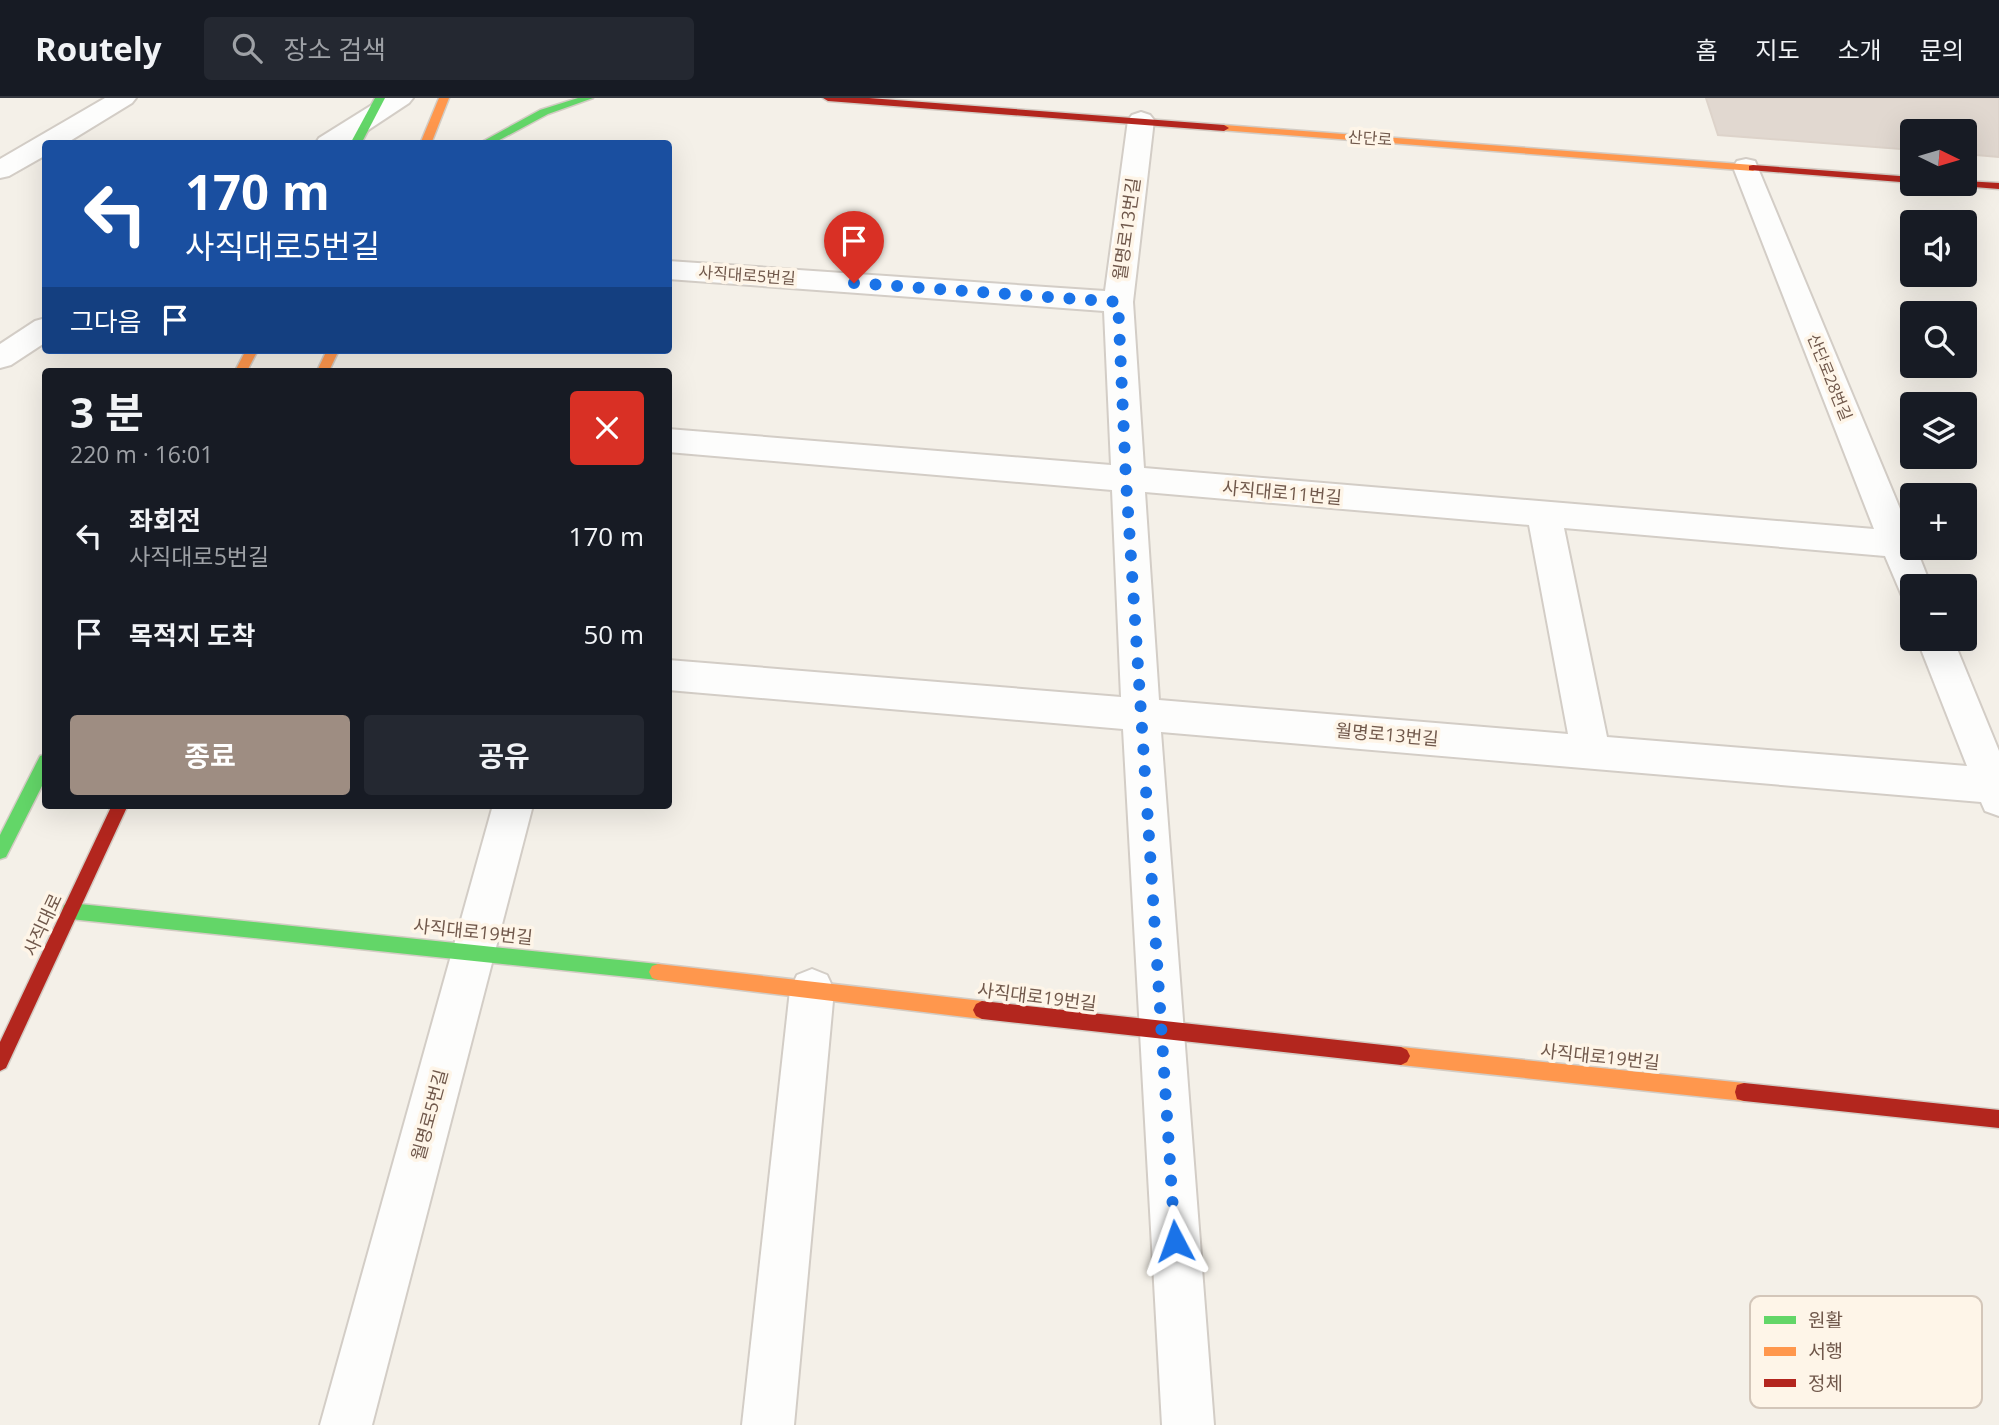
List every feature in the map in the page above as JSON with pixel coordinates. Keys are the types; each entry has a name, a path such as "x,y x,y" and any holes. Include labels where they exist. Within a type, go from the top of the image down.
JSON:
{"street":[{"path":"53,140 123,98"},
{"path":"333,140 374,108 400,98"},
{"path":"427,140 444,98"},
{"path":"492,140 544,112 588,98"},
{"name":"산단로","path":"828,98 1900,179"},
{"path":"357,140 374,108"},
{"name":"월명로13번길","path":"1141,120 1118,302 1140,715 1188,1425"},
{"path":"0,170 42,146"},
{"name":"산단로28번길","path":"1746,167 1909,574"},
{"path":"1978,185 1999,186"},
{"name":"사직대로5번길","path":"672,270 1118,302"},
{"path":"0,358 42,331"},
{"name":"사직대로11번길","path":"672,440 1897,544"},
{"path":"1544,514 1591,752 1997,790 1940,651"},
{"name":"월명로13번길","path":"672,675 1591,752"},
{"path":"0,852 42,769"},
{"name":"사직대로","path":"0,1062 118,809"},
{"name":"월명로5번길","path":"346,1425 512,809"},
{"name":"사직대로19번길","path":"70,911 474,951 1160,1031 1999,1119"},
{"path":"768,1425 812,990"}],"building":[{"path":"1706,98 1999,98 1999,157 1978,155 1978,119 1900,119 1900,149 1718,135"}],"traffic: fast":[{"path":"357,140 380,98"},
{"path":"491,140 544,112 588,98"},
{"path":"0,852 42,769"},
{"path":"70,911 658,972"}],"traffic: slow":[{"path":"427,140 444,98"},
{"path":"1224,128 1753,168"},
{"path":"243,368 250,354"},
{"path":"324,368 331,354"},
{"path":"658,972 982,1010"},
{"path":"1401,1056 1744,1092"}],"traffic: jam":[{"path":"828,98 1224,128"},
{"path":"1753,168 1900,179"},
{"path":"1978,185 1999,186"},
{"path":"0,1062 118,809"},
{"path":"982,1010 1401,1056"},
{"path":"1744,1092 1999,1119"}],"route":[{"path":"854,283 1118,302 1126,480 1175,1241"}]}
